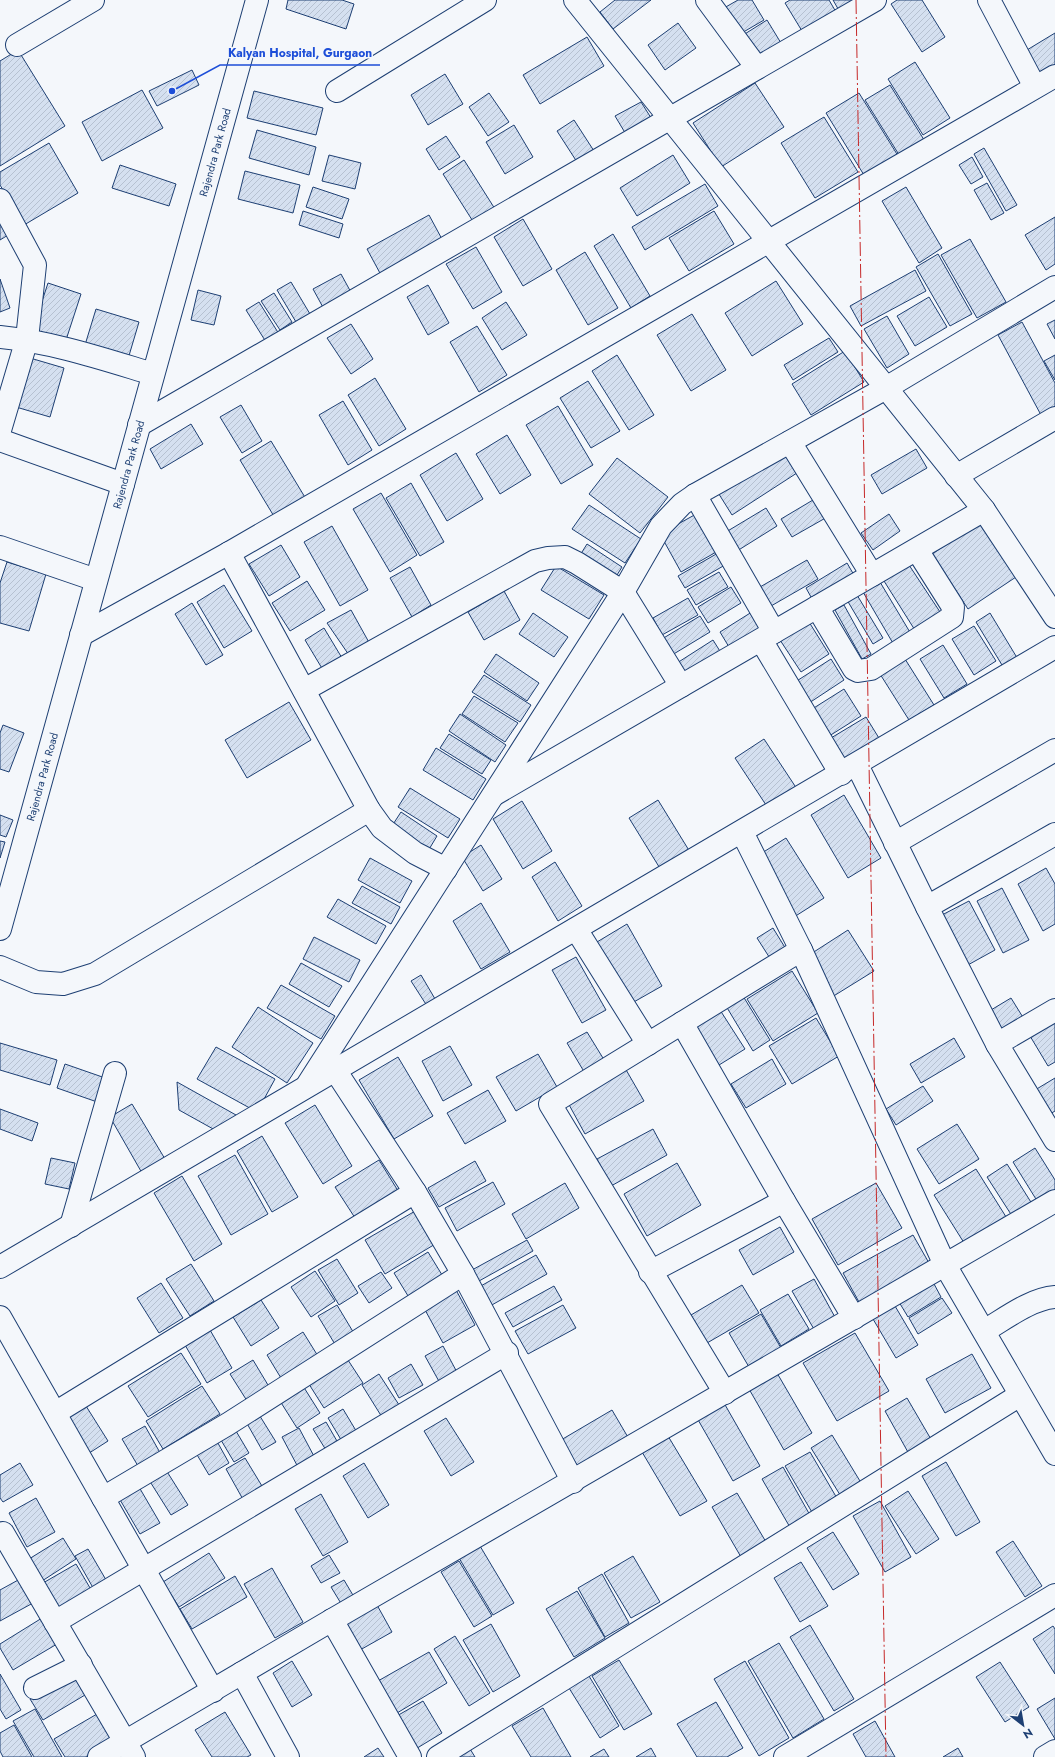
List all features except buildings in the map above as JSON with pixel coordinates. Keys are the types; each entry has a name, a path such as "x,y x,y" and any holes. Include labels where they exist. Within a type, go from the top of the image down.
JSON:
{"street":[{"path":"17,45 93,0"},
{"name":"Rajendra Park Road","path":"0,930 257,0"},
{"path":"337,91 485,0"},
{"path":"575,0 984,510 1055,617"},
{"path":"139,425 875,0"},
{"path":"989,0 1035,87"},
{"path":"714,2 757,68"},
{"path":"81,635 229,553 1055,76"},
{"path":"0,200 35,265 27,339 0,430"},
{"path":"304,1089 623,592 661,526 682,504 695,495 886,388 1055,287"},
{"path":"0,337 27,339 56,346 153,374"},
{"path":"956,476 1055,418"},
{"path":"0,440 123,484"},
{"path":"790,442 872,575"},
{"path":"695,495 767,636 895,843 997,1044 1055,1140"},
{"path":"492,795 984,510"},
{"path":"0,547 96,580"},
{"path":"817,607 854,669 858,671 871,669 952,617 953,607 917,550"},
{"path":"229,553 369,810 382,828 414,853 446,868"},
{"path":"304,690 535,561 548,558 565,557 623,592 681,686"},
{"path":"0,1267 849,770 1055,647"},
{"path":"895,843 1055,750"},
{"path":"0,967 36,982 63,984 95,974 369,810"},
{"path":"742,832 801,950 945,1265 1055,1454"},
{"path":"927,907 1055,834"},
{"path":"576,929 648,1044"},
{"path":"725,1393 650,1272 550,1104 801,950"},
{"path":"997,1044 1055,1010"},
{"path":"682,1023 784,1201 854,1318"},
{"path":"335,1070 415,1192 464,1274 507,1353 573,1482"},
{"path":"71,1226 115,1073"},
{"path":"55,1413 415,1192"},
{"path":"650,1272 784,1201"},
{"path":"99,1757 130,1749 213,1691 242,1673 1055,1202"},
{"path":"103,1498 228,1424 464,1274"},
{"path":"984,1331 1032,1304 1048,1297 1055,1297"},
{"path":"0,1317 213,1691"},
{"path":"55,1622 507,1353"},
{"path":"438,1757 1020,1395"},
{"path":"3,1533 130,1749"},
{"path":"785,1757 1055,1595"},
{"path":"332,1620 410,1757"},
{"path":"35,1688 80,1665"},
{"path":"242,1673 288,1757"},
{"path":"1045,1757 1055,1751"}],"power":[{"path":"856,0 886,1757"}],"place":[{"name":"Kalyan Hospital, Gurgaon","path":"172,91"}]}
